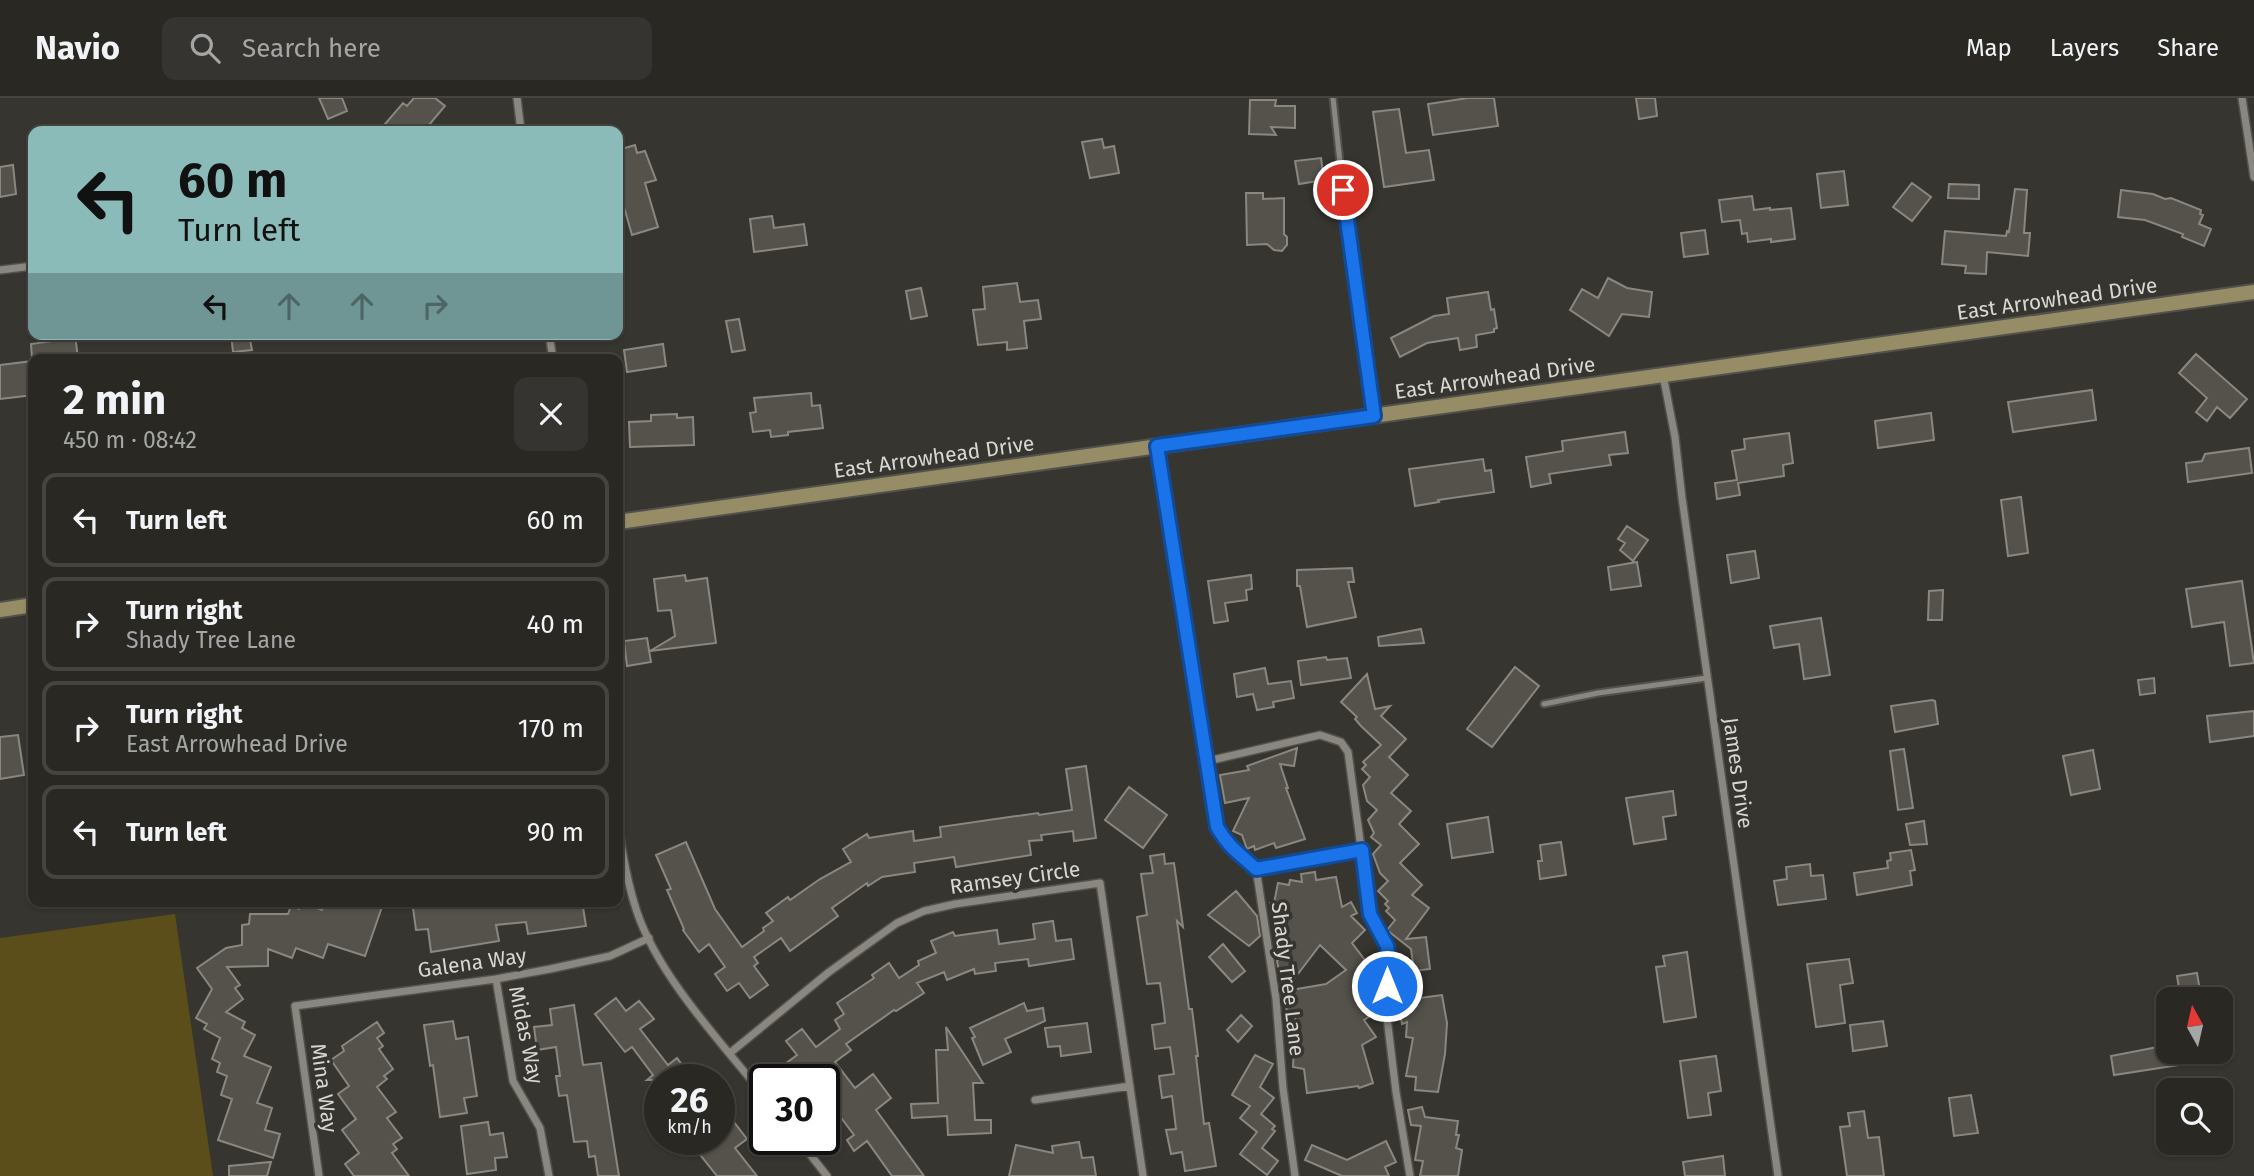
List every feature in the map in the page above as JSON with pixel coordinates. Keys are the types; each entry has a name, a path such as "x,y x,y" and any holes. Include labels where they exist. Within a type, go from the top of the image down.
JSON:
{"street":[{"path":"517,98 520,126"},
{"path":"2242,98 2254,177"},
{"path":"0,270 28,267"},
{"name":"East Arrowhead Drive","path":"623,521 2254,292"},
{"name":"James Drive","path":"1663,375 1675,437 1778,1176"},
{"path":"0,610 28,606"},
{"path":"1362,850 1256,869 1236,853 1217,827 1208,761 1320,735 1341,742 1348,752 1362,850 1370,914 1387,946 1390,970 1385,1001 1410,1176"},
{"path":"623,851 638,914 654,950 683,993 749,1077"},
{"name":"Shady Tree Lane","path":"1256,869 1276,999 1283,1088 1295,1176"},
{"name":"Ramsey Circle","path":"730,1053 829,972 897,923 924,911 955,904 1100,883 1143,1176"},
{"name":"Galena Way","path":"295,1006 496,979 610,956 649,938"},
{"name":"Midas Way","path":"496,979 513,1081 540,1128 548,1176"},
{"name":"Mina Way","path":"295,1006 319,1176"},
{"path":"1035,1100 1130,1086"},
{"path":"811,1155 827,1176"}],"lane":[{"path":"1334,98 1343,190 1374,416"},
{"path":"1157,446 1208,761"},
{"path":"1544,704 1598,693 1707,678"}],"shaded area":[{"path":"175,914 213,1176 0,1176 0,938"}],"building":[{"path":"319,98 342,98 347,111 328,119"},
{"path":"414,98 435,98 445,106 428,126 383,126 403,103 407,106"},
{"path":"1468,98 1494,98 1498,126 1433,135 1428,104"},
{"path":"1636,98 1655,98 1657,116 1639,119"},
{"path":"1250,100 1276,100 1275,106 1295,106 1295,128 1271,127 1276,135 1249,134"},
{"path":"1399,109 1406,153 1429,150 1434,180 1384,187 1373,112"},
{"path":"1102,139 1104,148 1114,146 1119,173 1090,178 1082,142"},
{"path":"635,145 637,153 645,151 656,180 645,183 658,227 632,235 623,204 623,149"},
{"path":"1321,158 1324,180 1299,184 1295,161"},
{"path":"13,165 16,194 0,197 0,167"},
{"path":"1844,171 1848,205 1821,208 1817,174"},
{"path":"1912,183 1931,197 1912,221 1893,207"},
{"path":"1949,184 1979,185 1979,199 1948,198"},
{"path":"2015,189 2027,190 2024,233 2030,233 2028,256 1987,252 1986,274 1965,273 1966,266 1942,264 1945,231 2006,236 2007,231 2009,232"},
{"path":"2121,190 2171,198 2201,210 2200,214 2203,215 2199,224 2211,229 2204,246 2182,237 2183,234 2145,220 2118,217"},
{"path":"1246,193 1263,193 1263,199 1284,198 1284,234 1287,237 1287,245 1282,251 1274,250 1267,244 1247,245"},
{"path":"1752,196 1754,210 1791,208 1795,239 1748,242 1747,233 1742,234 1740,220 1722,222 1719,200"},
{"path":"772,216 774,228 804,224 807,245 754,252 750,219"},
{"path":"1705,230 1708,254 1684,257 1681,233"},
{"path":"1608,278 1627,288 1652,292 1649,317 1622,314 1609,336 1570,310 1582,289 1598,298"},
{"path":"1017,283 1020,302 1038,300 1041,319 1024,321 1027,348 1007,350 1007,342 978,345 973,310 985,309 983,287"},
{"path":"921,288 927,316 911,319 906,291"},
{"path":"1488,292 1497,328 1494,332 1476,335 1477,347 1460,350 1458,338 1427,343 1400,357 1391,338 1434,316 1449,314 1447,298"},
{"path":"739,319 745,350 732,352 726,321"},
{"path":"76,340 77,354 32,354 31,344"},
{"path":"232,340 250,340 252,350 233,352"},
{"path":"663,344 666,366 627,372 624,350"},
{"path":"2196,354 2247,399 2230,418 2217,407 2207,421 2196,412 2207,398 2179,373"},
{"path":"28,362 28,396 0,399 0,365"},
{"path":"2092,390 2096,420 2013,432 2008,402"},
{"path":"811,393 812,406 820,405 823,428 771,437 770,430 753,432 750,413 756,412 754,398"},
{"path":"1931,413 1934,440 1878,448 1875,421"},
{"path":"677,414 677,418 693,417 694,445 630,447 629,422 651,421 651,415"},
{"path":"1625,432 1628,453 1609,455 1611,465 1549,474 1551,483 1531,487 1526,457 1563,451 1562,441"},
{"path":"1789,433 1793,463 1783,465 1784,476 1738,483 1740,495 1717,499 1715,483 1737,480 1732,451 1745,449 1744,439"},
{"path":"2249,448 2252,473 2188,482 2186,463 2202,461 2205,454"},
{"path":"1483,459 1485,471 1491,470 1494,492 1415,506 1409,469"},
{"path":"2021,497 2028,553 2008,556 2001,500"},
{"path":"1627,526 1648,540 1633,561 1620,550 1625,543 1618,539"},
{"path":"1755,551 1759,578 1731,583 1727,555"},
{"path":"1637,562 1641,586 1611,590 1608,567"},
{"path":"1352,568 1354,582 1348,582 1356,617 1307,627 1300,586 1297,586 1297,570"},
{"path":"685,575 686,581 707,578 716,643 650,651 675,636 671,610 658,611 654,579"},
{"path":"1251,575 1252,589 1246,590 1247,600 1225,603 1228,621 1214,623 1208,581"},
{"path":"2242,581 2254,663 2230,666 2224,622 2192,627 2186,589"},
{"path":"1943,590 1942,620 1928,620 1929,591"},
{"path":"1821,618 1830,675 1804,679 1799,644 1774,648 1770,626"},
{"path":"1421,629 1424,643 1379,646 1378,637"},
{"path":"647,638 651,662 627,666 624,641"},
{"path":"1326,657 1327,660 1347,658 1351,678 1301,685 1298,661"},
{"path":"1515,667 1539,686 1492,747 1467,729"},
{"path":"1265,668 1268,684 1291,681 1294,698 1273,702 1274,707 1257,710 1253,694 1237,697 1234,674"},
{"path":"1367,674 1375,709 1390,706 1381,716 1406,739 1389,757 1408,775 1391,793 1411,811 1399,824 1419,844 1400,863 1422,885 1412,895 1429,908 1406,939 1426,937 1430,969 1414,971 1411,949 1387,930 1395,920 1386,911 1389,908 1385,904 1388,901 1378,891 1388,881 1380,873 1373,854 1381,845 1371,837 1374,833 1368,820 1377,810 1367,801 1363,785 1370,777 1362,769 1366,765 1363,762 1381,745 1341,702"},
{"path":"2154,678 2155,693 2140,695 2138,680"},
{"path":"1935,701 1938,724 1895,732 1891,706"},
{"path":"2254,711 2254,736 2210,742 2207,716"},
{"path":"18,735 24,775 0,779 0,737"},
{"path":"1297,748 1294,766 1280,764 1305,839 1276,848 1274,843 1255,850 1254,846 1247,849 1242,835 1233,831 1249,798 1225,803 1220,775 1249,770 1247,766"},
{"path":"1904,749 1913,808 1898,810 1890,751"},
{"path":"2093,750 2100,789 2071,795 2063,756"},
{"path":"1086,766 1096,838 1074,841 1073,831 1041,835 1042,840 1029,841 1031,855 956,867 954,857 914,863 915,872 882,877 868,886 867,883 832,908 838,916 790,951 781,938 754,957 758,963 754,966 768,985 750,998 739,983 727,991 715,974 725,967 709,944 699,952 683,930 667,890 671,889 656,855 686,842 715,909 742,947 773,921 766,913 788,897 790,900 851,862 843,849 867,834 869,838 913,831 914,841 941,837 940,827 1072,810 1066,769"},
{"path":"1129,787 1167,815 1143,848 1105,820"},
{"path":"1673,791 1676,815 1663,817 1666,839 1634,844 1626,798"},
{"path":"1488,817 1493,852 1452,858 1447,824"},
{"path":"1924,821 1927,844 1910,845 1906,824"},
{"path":"1561,842 1566,875 1540,879 1540,845"},
{"path":"1911,850 1915,870 1910,871 1912,885 1857,895 1854,873 1888,868 1890,853"},
{"path":"1164,854 1165,864 1174,863 1183,927 1177,921 1189,1009 1192,1009 1204,1124 1209,1123 1216,1166 1185,1171 1182,1152 1171,1154 1166,1130 1176,1129 1172,1096 1162,1098 1159,1076 1174,1074 1170,1047 1155,1049 1152,1025 1165,1023 1164,1012 1160,983 1147,984 1137,917 1147,915 1141,874 1153,873 1150,856"},
{"path":"1810,864 1811,876 1823,875 1826,899 1778,905 1774,881 1787,879 1786,867"},
{"path":"1315,872 1316,880 1336,877 1342,907 1351,902 1357,913 1351,916 1365,930 1352,943 1374,972 1354,987 1373,1014 1364,1020 1376,1037 1362,1045 1373,1083 1359,1088 1307,1093 1304,1069 1293,1067 1294,1047 1299,1048 1295,1016 1288,1017 1277,961 1287,949 1274,933 1270,903 1274,903 1278,883 1289,885 1290,880 1302,882 1301,874","holes":["1320,945 1346,970 1326,984 1285,991"]},
{"path":"1236,891 1257,916 1260,936 1249,946 1208,915"},
{"path":"291,907 314,907 322,910 323,907 382,907 365,956 328,944 323,958 296,948 292,958 268,949 268,966 227,967 240,985 235,988 243,999 226,1012 245,1022 242,1028 255,1035 244,1056 271,1067 257,1103 272,1108 265,1130 280,1134 273,1158 218,1140 232,1099 221,1095 227,1076 217,1072 220,1063 212,1059 220,1038 204,1029 207,1024 196,1018 212,989 197,968 226,948 242,945 242,925 249,924 250,914 288,914"},
{"path":"583,907 586,926 528,934 526,922 496,925 499,941 431,952 428,929 416,930 413,908"},
{"path":"1053,921 1056,941 1071,939 1074,959 1029,966 1028,959 995,963 996,971 975,974 974,969 947,980 944,972 917,983 924,993 894,1010 846,1044 851,1050 835,1062 837,1064 785,1064 797,1055 786,1041 802,1029 816,1047 840,1029 835,1020 844,1014 837,1003 874,978 872,975 889,963 899,978 919,965 918,961 936,953 931,941 953,932 955,936 997,930 999,944 1035,939 1033,924"},
{"path":"1223,944 1245,971 1232,982 1209,957"},
{"path":"1687,952 1696,1017 1664,1022 1656,967 1665,966 1663,956"},
{"path":"1849,959 1853,983 1840,985 1845,1023 1816,1027 1807,964"},
{"path":"2197,973 2199,987 2179,987 2177,976"},
{"path":"1442,995 1447,1023 1438,1092 1415,1090 1416,1077 1406,1076 1413,1038 1406,1037 1407,1022 1402,1024 1399,1007 1411,1005 1412,999"},
{"path":"616,998 626,1011 639,1001 654,1019 640,1029 667,1064 645,1064 632,1047 625,1052 595,1014"},
{"path":"1024,1003 1027,1011 1043,1008 1045,1021 1005,1039 1011,1052 983,1065 970,1028"},
{"path":"574,1005 583,1065 601,1063 619,1176 598,1176 595,1156 589,1157 587,1141 574,1142 567,1095 559,1096 556,1076 560,1076 556,1047 537,1050 534,1027 552,1025 550,1009"},
{"path":"1241,1015 1252,1026 1238,1042 1227,1030"},
{"path":"453,1021 456,1039 468,1037 477,1096 464,1098 467,1113 440,1117 424,1025"},
{"path":"1883,1021 1887,1046 1853,1051 1850,1025"},
{"path":"377,1022 384,1033 377,1038 383,1046 379,1049 393,1069 384,1076 387,1079 377,1087 396,1112 387,1118 402,1138 393,1144 397,1149 392,1153 409,1176 354,1176 345,1164 359,1153 342,1130 356,1119 338,1094 349,1086 331,1060 344,1051 342,1046"},
{"path":"1087,1023 1091,1052 1061,1056 1060,1046 1048,1047 1045,1028"},
{"path":"946,1027 983,1083 973,1083 975,1120 991,1120 991,1133 948,1135 947,1116 912,1118 911,1104 938,1103 936,1050 948,1050"},
{"path":"2156,1047 2156,1064 2186,1064 2114,1075 2111,1056"},
{"path":"1255,1055 1273,1064 1260,1087 1274,1098 1261,1114 1275,1126 1272,1129 1275,1131 1262,1148 1278,1161 1267,1175 1240,1154 1257,1132 1240,1118 1250,1106 1232,1095"},
{"path":"1716,1056 1721,1091 1708,1093 1711,1115 1688,1118 1680,1061"},
{"path":"677,1058 681,1064 669,1064"},
{"path":"840,1068 855,1088 873,1074 891,1098 876,1110 924,1176 892,1176 867,1141 854,1151 847,1140 854,1135 840,1116"},
{"path":"1971,1095 1978,1133 1954,1136 1949,1098"},
{"path":"1422,1107 1425,1117 1458,1121 1456,1148 1462,1150 1458,1176 1420,1176 1423,1161 1415,1160 1421,1126 1411,1125 1408,1110"},
{"path":"1864,1111 1868,1138 1879,1137 1884,1176 1847,1176 1840,1127 1850,1126 1848,1113"},
{"path":"488,1122 490,1135 503,1133 507,1157 495,1158 496,1170 467,1174 461,1126"},
{"path":"735,1123 747,1139 735,1148"},
{"path":"1386,1141 1396,1162 1385,1167 1389,1176 1342,1176 1305,1160 1312,1145 1347,1160"},
{"path":"1079,1142 1082,1158 1093,1157 1096,1176 1009,1176 1016,1145 1053,1153 1052,1146"},
{"path":"735,1148 757,1176 717,1176 700,1155 735,1155"},
{"path":"1723,1156 1725,1176 1685,1176 1683,1162"},
{"path":"271,1162 267,1176 229,1176 229,1166"}],"route":[{"path":"1343,190 1374,416 1157,446 1217,827 1236,853 1256,869 1362,850 1370,914 1387,946 1390,970 1387,986"}]}
